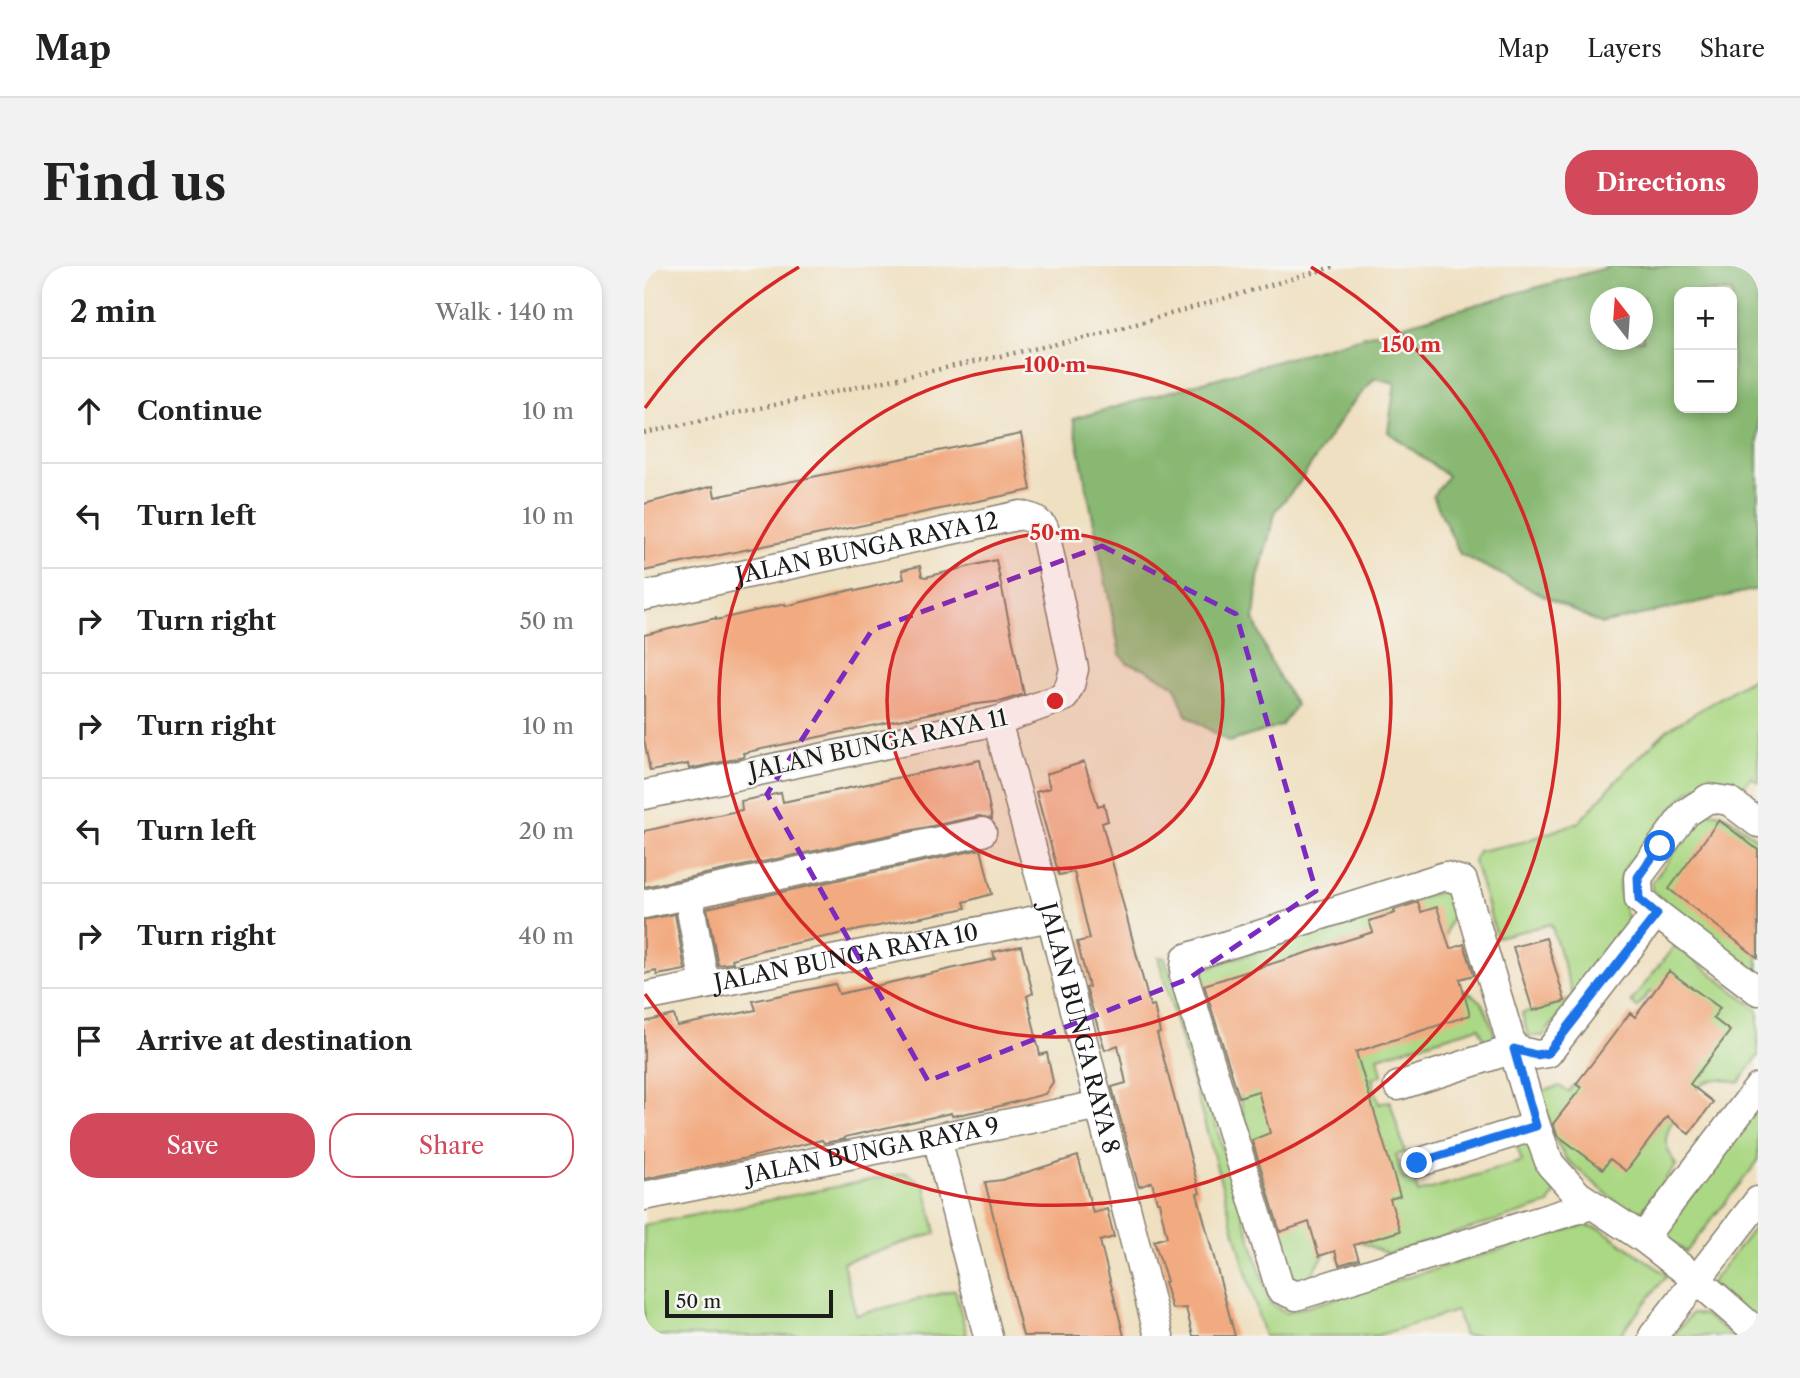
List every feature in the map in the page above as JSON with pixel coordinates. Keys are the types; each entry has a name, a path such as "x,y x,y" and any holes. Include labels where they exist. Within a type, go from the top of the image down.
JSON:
{"street":[{"name":"JALAN BUNGA RAYA 12","path":"644,596 1021,516 1034,519 1044,528 1071,653"},
{"name":"JALAN BUNGA RAYA 11","path":"644,795 997,721 1064,697 1074,669 1071,653"},
{"name":"JALAN BUNGA RAYA 8","path":"997,721 1051,917 1159,1336"},
{"path":"1758,823 1729,801 1709,798 1686,813 1638,877 1639,899 1758,992"},
{"path":"644,904 982,832"},
{"path":"1591,1205 1296,1296 1280,1289 1184,976 1186,958 1445,876 1463,881 1536,1126 1550,1164 1578,1195 1643,1238 1696,1279 1758,1333"},
{"path":"688,895 705,985"},
{"path":"1398,1086 1514,1049 1536,1055 1548,1053 1657,914"},
{"name":"JALAN BUNGA RAYA 10","path":"644,996 1051,917"},
{"path":"1643,1238 1758,1087"},
{"name":"JALAN BUNGA RAYA 9","path":"644,1196 1100,1105"},
{"path":"1417,1163 1536,1126"},
{"path":"937,1138 988,1336"},
{"path":"1653,1336 1758,1201"}],"path":[{"path":"644,433 1098,335 1336,266"}],"highlighted area":[{"path":"1102,546 1236,614 1316,891 1188,979 928,1081 767,794 872,630"}],"green space":[{"path":"1612,266 1758,266 1758,589 1601,624 1460,554 1433,496 1448,476 1388,432 1395,383 1375,378 1349,407 1299,483 1276,510 1258,578 1254,619 1271,663 1296,705 1281,726 1229,742 1186,715 1175,686 1143,668 1127,663 1120,654 1073,419"},
{"path":"1753,678 1758,678 1758,782 1751,777 1739,792 1711,783 1699,786 1678,802 1632,859 1621,878 1620,895 1629,926 1543,1036 1528,1036 1522,1013 1570,1000 1573,995 1551,924 1497,937 1474,862 1478,851 1523,842 1579,822 1667,730"},
{"path":"1708,812 1729,818 1758,840 1758,978 1652,891 1652,882 1703,814"},
{"path":"1442,891 1447,893 1453,904 1445,945 1460,989 1476,997 1485,1007 1495,1037 1486,1043 1479,1027 1378,1057 1382,1075 1372,1079 1379,1104 1390,1101 1405,1152 1396,1155 1403,1179 1414,1179 1418,1193 1522,1161 1516,1143 1529,1142 1555,1193 1549,1204 1388,1254 1358,1241 1326,1252 1309,1278 1294,1282 1201,970"},
{"path":"1675,945 1758,1010 1758,1056 1739,1083 1712,1080 1698,1089 1683,1105 1671,1124 1666,1140 1676,1165 1643,1210 1628,1212 1566,1159 1554,1138 1542,1095 1543,1091 1560,1086 1568,1092 1573,1086 1605,1073 1661,994 1649,992 1637,1008 1631,1002"},
{"path":"1158,957 1165,958 1270,1303 1286,1313 1585,1225 1601,1229 1667,1275 1619,1336 1464,1336 1456,1311 1376,1336 1264,1336"},
{"path":"1758,1105 1758,1161 1686,1252 1668,1238 1665,1229"},
{"path":"906,1173 925,1186 936,1233 843,1262 856,1315 955,1290 967,1336 644,1336 644,1225"},
{"path":"1758,1223 1758,1322 1710,1284"},
{"path":"1692,1313 1705,1315 1733,1336 1673,1336"}],"building":[{"path":"1021,434 1031,490 644,571 644,504 713,486 715,497"},
{"path":"996,560 1024,694 1003,701 969,705 743,753 744,757 689,769 688,764 650,771 644,739 644,635 904,579 902,570 920,566 922,576 926,577"},
{"path":"980,760 992,819 979,816 644,887 644,831 742,810 741,801 781,793 783,802"},
{"path":"1084,762 1098,806 1104,804 1108,821 1102,823 1150,1006 1154,1005 1160,1033 1157,1034 1235,1336 1193,1336 1186,1308 1172,1309 1164,1282 1167,1281 1154,1241 1167,1237 1159,1202 1152,1182 1139,1187 1112,1087 1126,1083 1118,1045 1105,1050 1086,988 1089,987 1077,942 1090,939 1074,872 1059,875 1036,792 1050,788 1046,774"},
{"path":"1719,820 1758,850 1758,958 1669,889"},
{"path":"981,849 992,894 964,902 966,908 762,950 732,959 733,963 718,965 707,908"},
{"path":"1418,902 1421,912 1437,907 1450,949 1464,944 1474,975 1460,979 1470,1015 1356,1052 1400,1196 1390,1199 1400,1231 1354,1245 1359,1259 1339,1265 1335,1251 1319,1256 1309,1222 1280,1232 1252,1140 1270,1133 1258,1091 1239,1097 1204,985 1373,932 1369,921"},
{"path":"675,914 685,970 657,975 656,971 644,974 644,920"},
{"path":"1546,938 1565,1001 1533,1011 1513,947"},
{"path":"1021,946 1033,993 1027,996 1040,1055 1047,1053 1053,1082 1045,1094 992,1108 952,1116 951,1113 845,1139 824,1143 822,1140 644,1179 644,1022 674,1015 677,1026 756,1010 753,1001 835,984 839,994 995,959 993,952"},
{"path":"1669,971 1720,1008 1713,1018 1730,1031 1690,1084 1713,1102 1689,1134 1667,1117 1626,1171 1610,1159 1603,1169 1557,1135 1553,1124 1581,1088 1576,1084 1630,1013 1635,1017"},
{"path":"1078,1156 1093,1213 1107,1209 1114,1237 1100,1241 1124,1336 1023,1336 985,1182 1002,1180"}],"route":[{"path":"1417,1163 1536,1126 1514,1049 1536,1055 1548,1053 1657,914 1639,899 1638,877 1660,846"}]}
